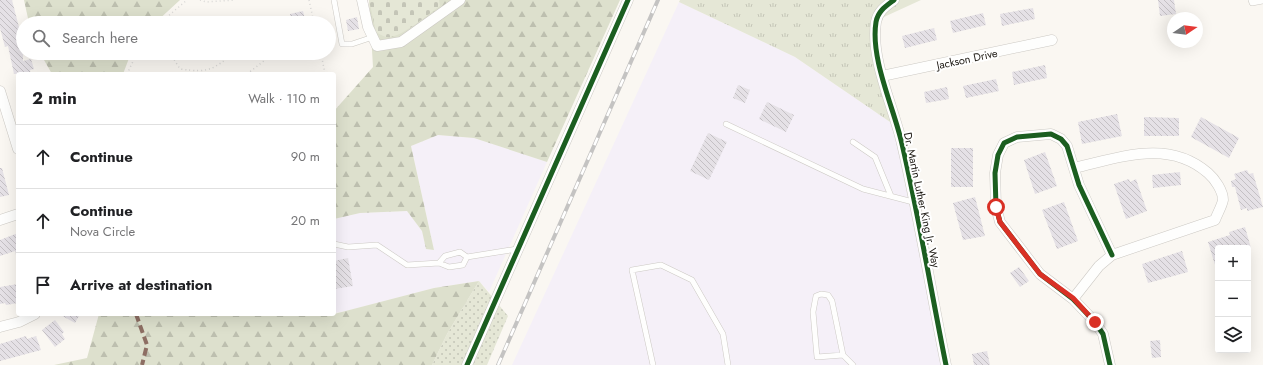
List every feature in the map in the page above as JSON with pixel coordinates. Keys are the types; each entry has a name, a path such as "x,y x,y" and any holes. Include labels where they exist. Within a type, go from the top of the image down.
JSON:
{"street":[{"path":"362,0 368,27 375,41 401,42 460,0"},
{"path":"467,365 628,0"},
{"name":"Dr. Martin Luther King Jr. Way","path":"894,0 882,8 876,22 877,46 882,76 902,143 946,365"},
{"name":"Jackson Drive","path":"882,76 1052,40"},
{"path":"0,91 16,143"},
{"path":"1110,365 1103,334 1095,322 1073,298 1040,274 1000,222 996,207 995,173 998,155 1004,143 1017,137 1051,134 1061,139 1066,146 1100,232 1107,242 1112,255"},
{"path":"1073,298 1099,266 1112,255 1215,220 1223,199 1213,177 1202,168 1180,156 1139,153 1074,168"},
{"path":"0,220 16,215"},
{"path":"0,327 19,322 31,316"}],"lane":[{"path":"334,0 342,44 375,41"},
{"path":"1251,0 1252,3 1263,1"},
{"path":"726,124 863,188 913,202"},
{"path":"853,142 875,157 891,196"},
{"path":"336,244 348,247 377,245 407,265 439,263 448,267 463,264 467,257"},
{"path":"439,263 445,256 460,252 467,257 517,249"},
{"path":"653,365 632,270 661,264 692,280 723,334 728,365"},
{"path":"843,355 817,357 812,312 816,296 821,294 828,295 832,301 843,355 853,365"}],"path":[{"path":"168,16 187,0"},
{"path":"200,0 206,2 234,0"},
{"path":"309,0 312,16"},
{"path":"128,72 134,60"},
{"path":"174,60 180,70 200,72 212,69 225,60"},
{"path":"249,72 265,60"},
{"path":"322,60 325,72"}],"shaded area":[{"path":"679,2 795,57 893,124 942,365 512,365"},
{"path":"438,135 474,138 547,162 489,292 479,281 434,288 336,313 336,219 360,213 407,211 422,231 426,249 434,250 411,146"}],"green space":[{"path":"24,0 180,0 163,16 27,16"},
{"path":"369,0 620,0 547,162 474,138 438,135 411,146 434,250 426,249 422,231 407,211 360,213 336,219 336,109 373,67"},
{"path":"369,0 439,0 440,6 404,32 387,37 376,32"},
{"path":"680,0 921,0 873,22 893,124 795,57 679,2"},
{"path":"44,60 128,60 124,72 51,72"},
{"path":"479,281 508,316 487,365 432,365 447,334"},
{"path":"479,281 447,334 432,365 54,365 87,358 98,316 336,316 336,313 434,288"}],"building":[{"path":"0,0 12,0 16,16 16,60 31,60 34,69 30,70 30,72 16,72 16,74 14,74 8,46 5,47 0,28"},
{"path":"1158,0 1174,0 1176,12 1167,12 1167,15 1160,16"},
{"path":"1033,8 1035,19 1002,26 1000,14"},
{"path":"303,11 304,16 290,16 290,14"},
{"path":"983,13 986,25 953,33 950,21"},
{"path":"357,17 359,29 348,31 346,20"},
{"path":"934,28 937,40 905,48 902,36"},
{"path":"1045,65 1047,78 1014,85 1012,72"},
{"path":"996,79 999,91 966,98 963,86"},
{"path":"738,85 750,90 745,103 733,98"},
{"path":"947,87 949,99 926,103 924,92"},
{"path":"767,102 794,115 786,132 759,119"},
{"path":"1117,114 1122,136 1082,144 1078,122"},
{"path":"1144,117 1179,118 1179,136 1144,136"},
{"path":"1201,117 1239,138 1229,158 1191,137"},
{"path":"708,133 727,142 709,180 690,171"},
{"path":"951,148 973,148 973,187 951,187"},
{"path":"1045,152 1057,186 1035,194 1024,160"},
{"path":"0,168 2,168 9,195 0,197"},
{"path":"1247,170 1249,174 1253,173 1263,207 1247,211 1247,208 1241,210 1235,187 1232,187 1231,181 1236,179 1234,174"},
{"path":"1180,172 1181,185 1153,188 1152,175"},
{"path":"1129,179 1130,182 1136,179 1147,211 1126,219 1114,184"},
{"path":"975,197 985,236 963,240 953,203"},
{"path":"1064,202 1078,241 1057,249 1042,210"},
{"path":"1245,227 1250,245 1215,245 1215,265 1208,242 1230,235 1229,232"},
{"path":"16,234 16,255 15,251 0,256 0,240"},
{"path":"1182,251 1188,272 1148,283 1142,264"},
{"path":"348,258 353,286 336,289 336,261"},
{"path":"1019,267 1029,281 1020,287 1010,273"},
{"path":"16,284 16,303 6,305 5,303 0,304 0,287"},
{"path":"63,316 79,316 75,323"},
{"path":"55,320 64,332 62,334 65,339 55,347 42,330"},
{"path":"26,336 27,339 36,336 41,350 0,361 0,344"},
{"path":"1160,340 1161,357 1152,358 1150,341"},
{"path":"987,351 990,365 974,365 972,354"}],"railway":[{"path":"498,365 658,0"}],"marked path":[{"path":"137,316 147,345 142,365"}],"cycle path":[{"path":"467,365 628,0"},
{"path":"894,0 883,9 877,18 875,36 876,52 902,144 946,365"},
{"path":"1110,365 1103,334 1095,322 1073,299 1040,274 1000,222 996,207 995,173 998,155 1004,143 1017,137 1051,134 1061,139 1067,146 1079,185 1112,255"}],"route":[{"path":"996,207 1000,222 1040,274 1073,298 1095,322"}]}
